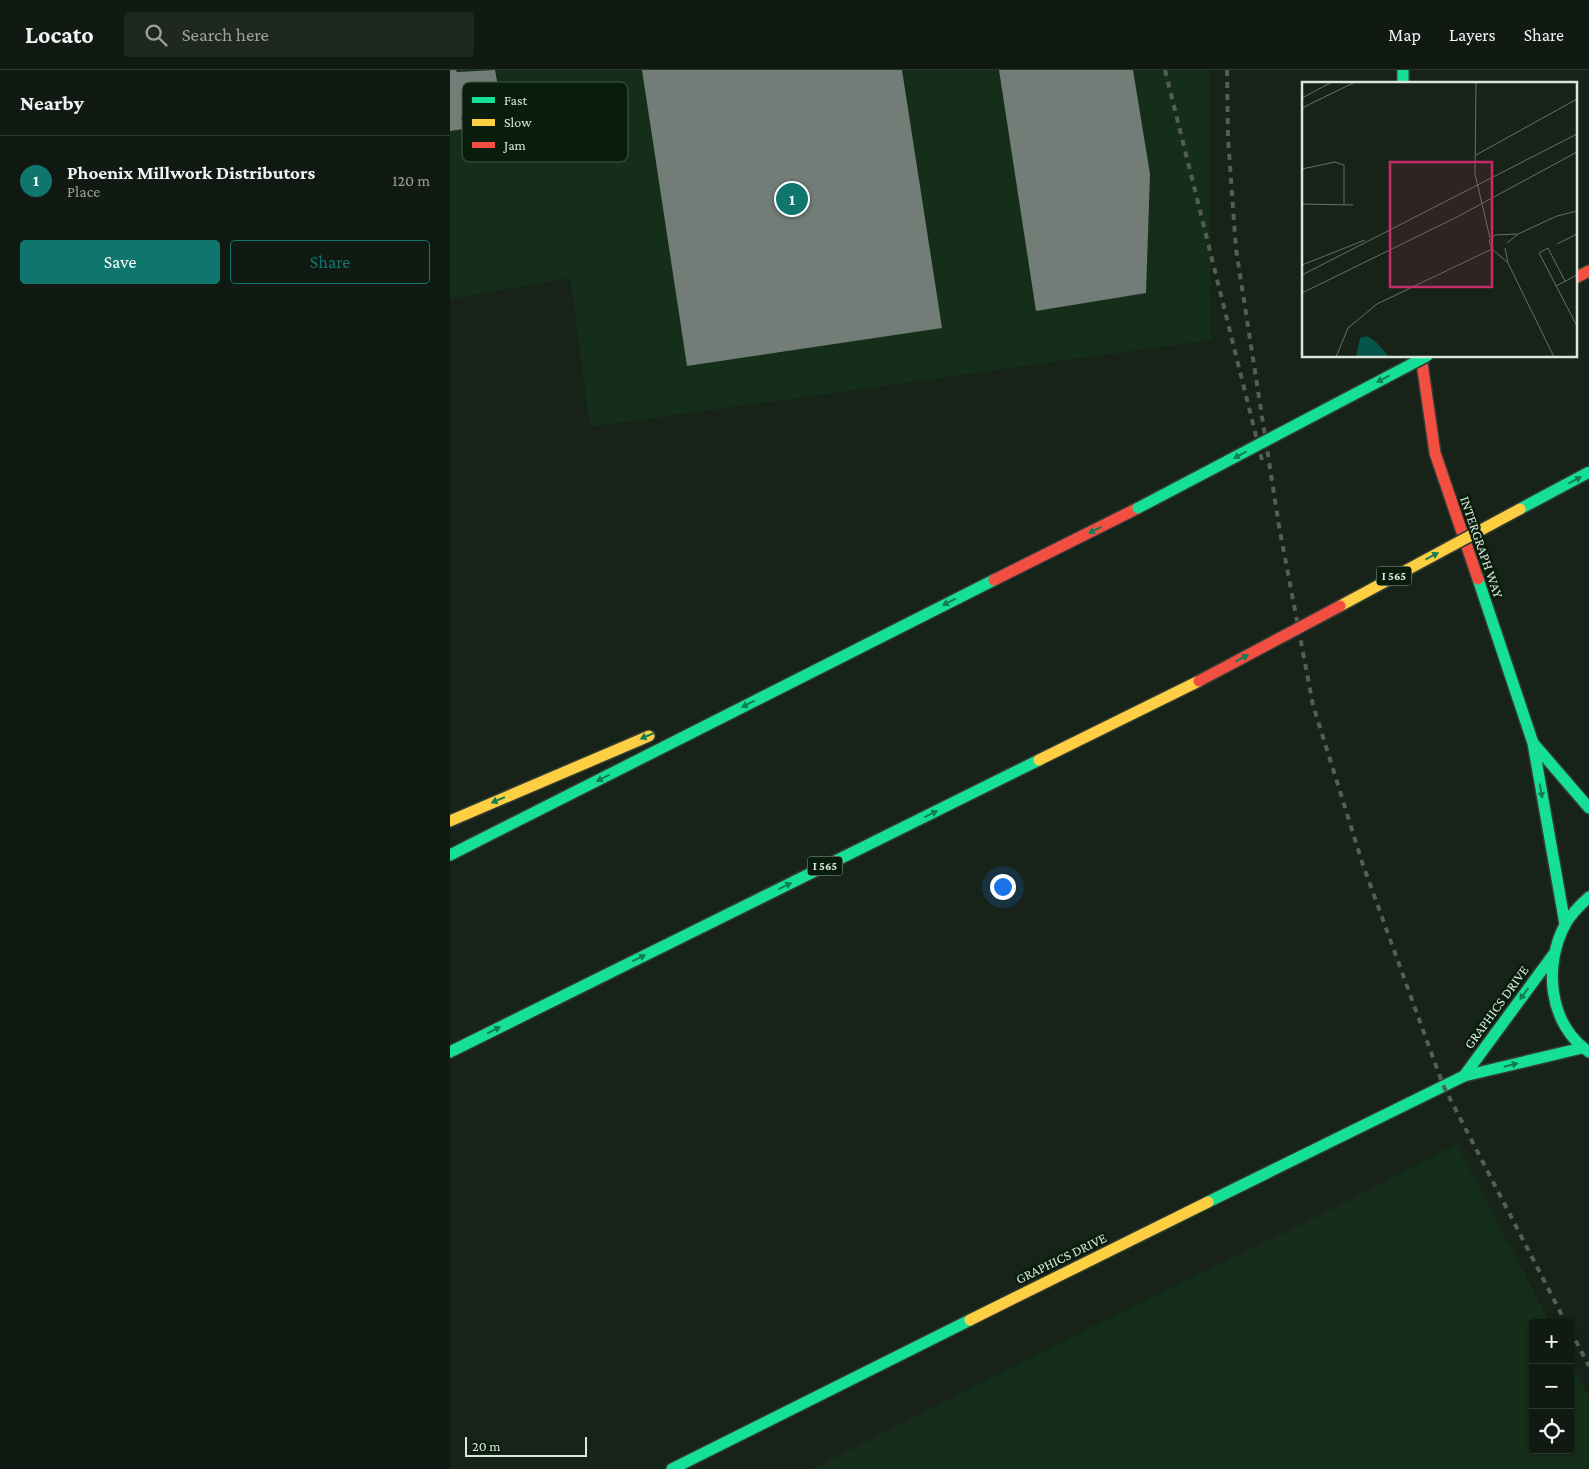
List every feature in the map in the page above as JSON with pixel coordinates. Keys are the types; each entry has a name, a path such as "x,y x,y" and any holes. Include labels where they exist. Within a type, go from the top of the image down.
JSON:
{"main road":[{"path":"1576,278 1589,271"},
{"name":"INTERGRAPH WAY","path":"1421,358 1435,453 1532,743 1565,924"},
{"path":"450,855 1138,508 1422,358"},
{"name":"I 565","path":"450,1052 1199,681 1589,472"},
{"path":"731,700 885,634"},
{"path":"450,821 658,732"},
{"name":"INTERGRAPH WAY","path":"1532,743 1589,808"},
{"path":"1586,1050 1562,1021 1552,989 1553,955 1565,924 1589,897"},
{"name":"GRAPHICS DRIVE","path":"1464,1076 1553,955"},
{"name":"GRAPHICS DRIVE","path":"672,1469 1416,1098 1464,1076 1586,1050"}],"shaded area":[{"path":"450,70 1210,70 1211,340 590,427 570,278 450,299"},
{"path":"1457,1144 1548,1319 1529,1319 1529,1454 1574,1454 1574,1369 1589,1397 1589,1469 812,1469 1096,1325 1334,1208"}],"building":[{"path":"450,70 456,70 457,72 495,70 497,82 462,82 462,129 450,131"},
{"path":"642,70 902,70 942,328 687,366"},
{"path":"999,70 1133,70 1150,174 1146,293 1036,311"}],"railway":[{"path":"1165,70 1262,460"},
{"path":"1227,70 1228,138 1236,249 1279,526 1313,705 1363,865 1443,1085 1564,1319"},
{"path":"1574,1338 1589,1366"}],"traffic: fast":[{"path":"1403,70 1403,82"},
{"path":"1138,508 1423,358"},
{"path":"1520,509 1589,472"},
{"path":"1478,579 1533,743 1565,924"},
{"path":"450,855 994,580"},
{"path":"1534,744 1589,808"},
{"path":"450,1052 1039,760"},
{"path":"1589,897 1576,909 1566,923 1554,957 1552,974 1558,1010 1565,1026 1575,1040 1589,1052"},
{"path":"1464,1076 1553,955"},
{"path":"1208,1202 1464,1076 1582,1048"},
{"path":"672,1469 970,1320"}],"traffic: slow":[{"path":"1340,606 1520,509"},
{"path":"1039,760 1199,681"},
{"path":"450,821 649,736"},
{"path":"970,1320 1208,1202"}],"traffic: jam":[{"path":"1576,278 1589,271"},
{"path":"1421,358 1435,453 1478,579"},
{"path":"994,580 1138,508"},
{"path":"1199,681 1340,606"}],"place":[{"name":"Phoenix Millwork Distributors","path":"792,199"}]}
